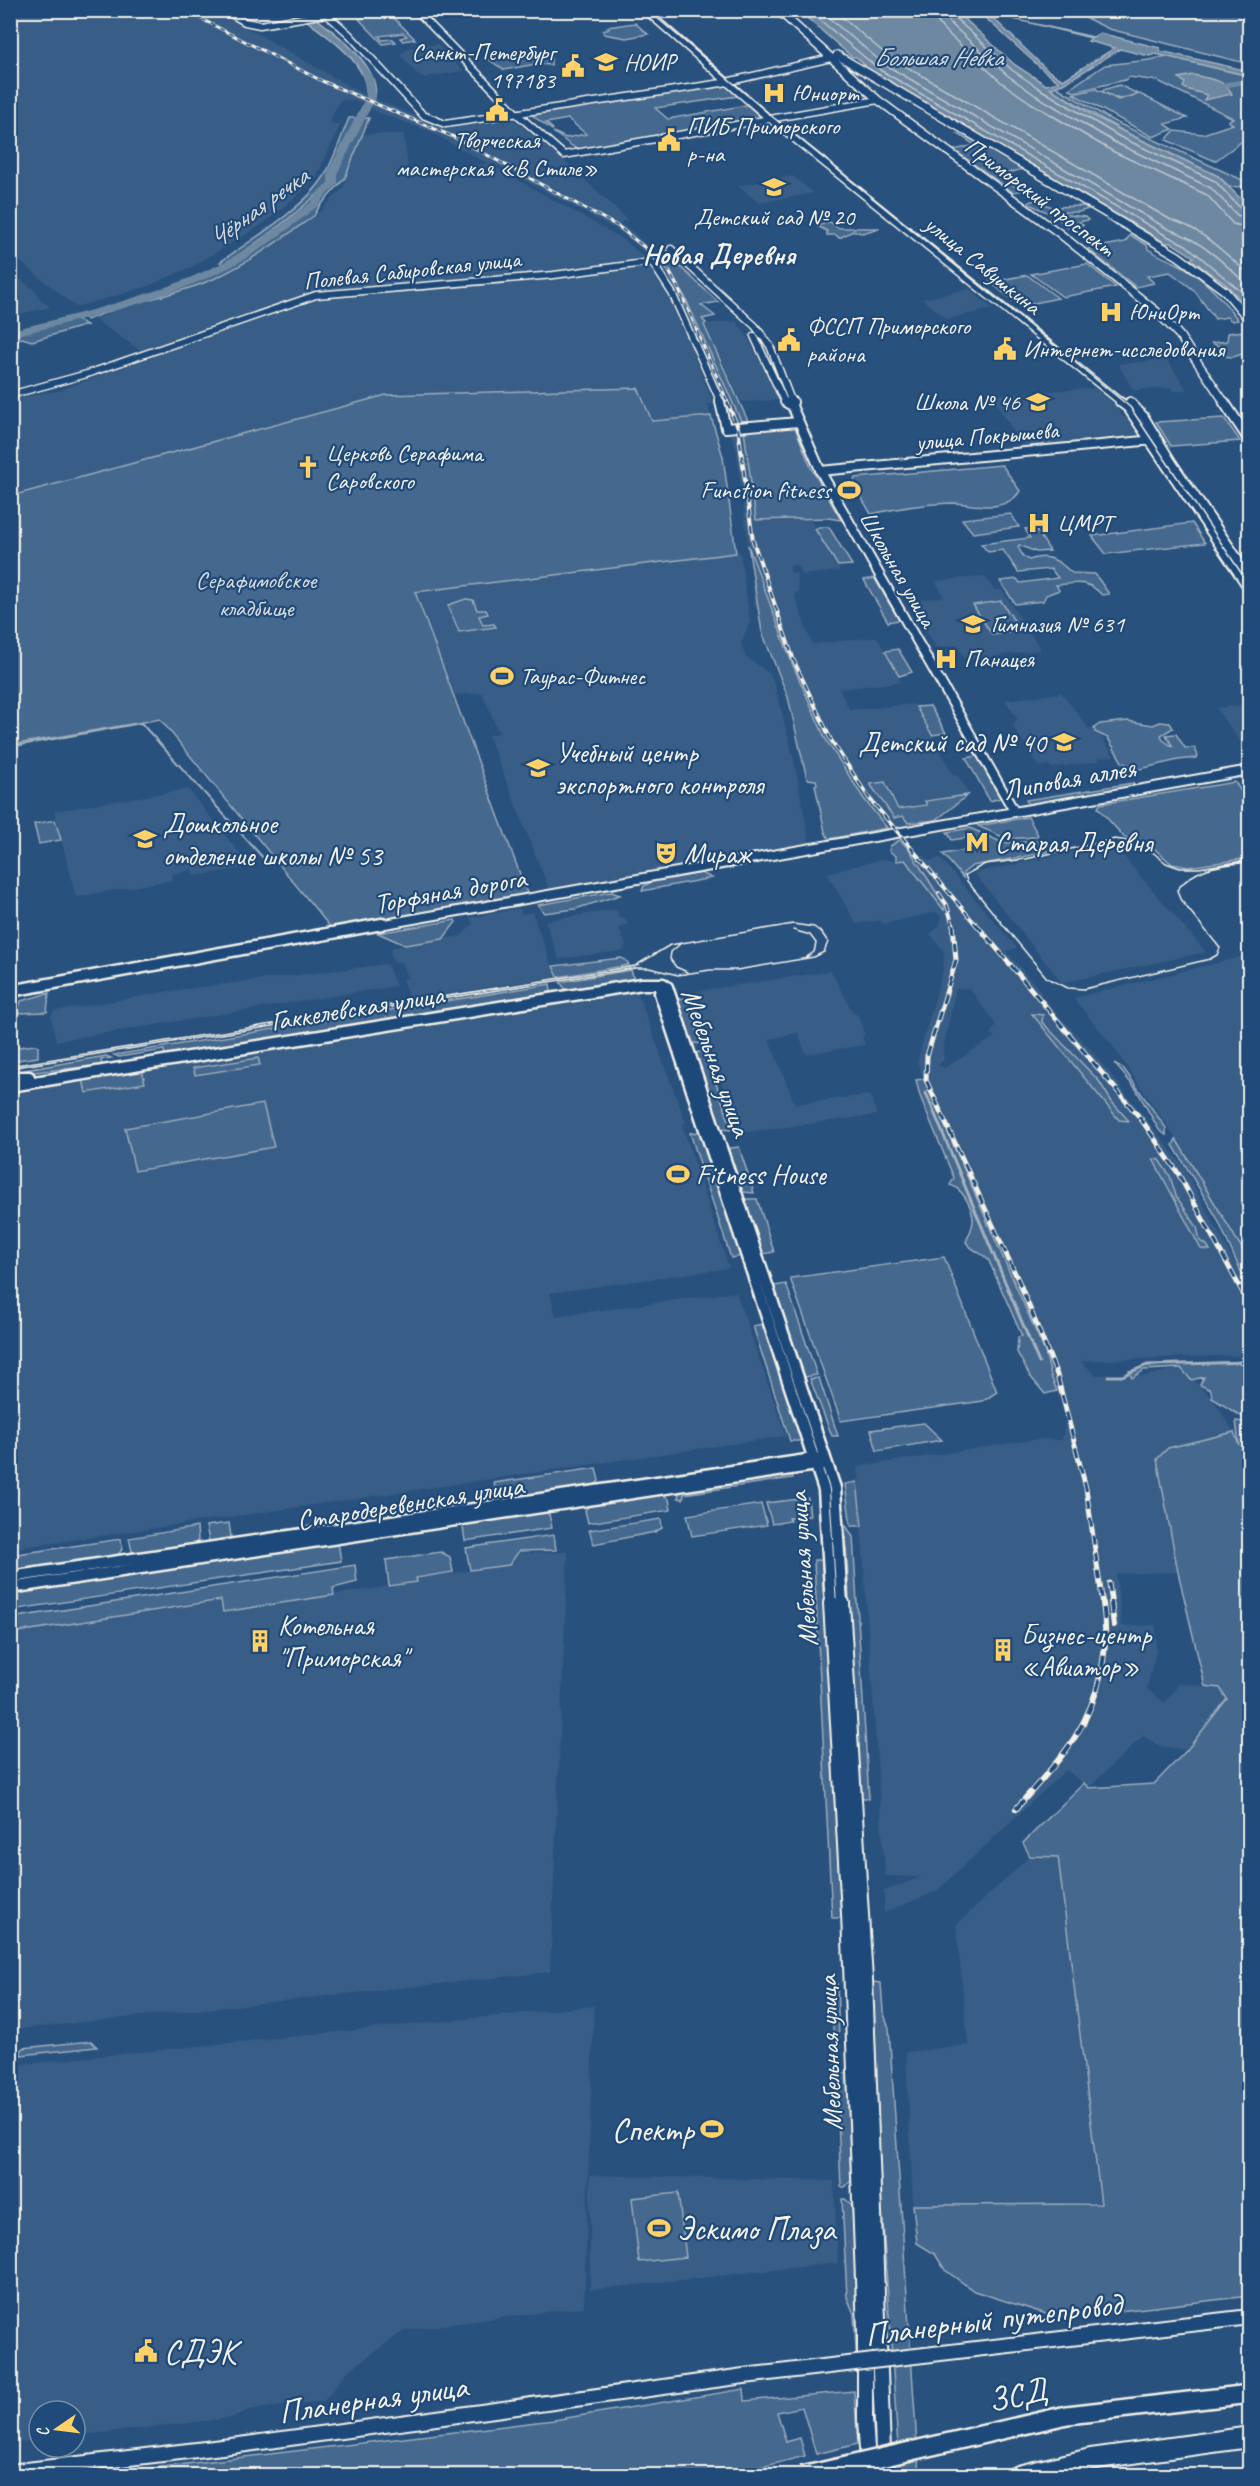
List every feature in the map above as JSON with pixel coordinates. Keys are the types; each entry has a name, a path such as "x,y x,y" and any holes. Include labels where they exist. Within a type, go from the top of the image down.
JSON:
{"highway":[{"name":"ЗСД","path":"802,2475 1066,2415 1250,2394"},
{"path":"1017,2475 1090,2459 1250,2437"}],"main road":[{"name":"Приморский проспект","path":"778,10 893,112 1059,233 1156,311 1179,335 1250,441"},
{"name":"Приморский проспект","path":"787,10 842,59 1093,204 1190,264 1225,292 1250,321"},
{"path":"893,112 890,105 894,103 906,101 919,105"},
{"path":"1237,421 1250,426"}],"street":[{"path":"224,10 245,22 256,25 299,20 349,10"},
{"path":"416,10 520,114 567,154 878,100"},
{"path":"421,10 520,114"},
{"name":"улица Савушкина","path":"645,10 770,119 1122,402 1154,440 1250,577"},
{"name":"улица Савушкина","path":"655,10 778,117 1130,401 1141,412 1154,440 1250,590"},
{"path":"323,14 349,34 423,115 445,124 727,82 831,58"},
{"name":"Школьная улица","path":"671,249 735,309 761,347 784,401 792,406 820,471 1014,811"},
{"name":"Полевая Сабировская улица","path":"10,395 87,374 316,295 555,275 652,262 672,293 721,404 726,428 799,422"},
{"name":"улица Покрышева","path":"820,471 1154,440"},
{"name":"Липовая аллея","path":"897,832 1250,771"},
{"name":"Торфяная дорога","path":"10,991 897,832"},
{"name":"Гаккелевская улица","path":"10,1086 631,986 663,984"},
{"name":"Мебельная улица","path":"663,984 660,993 822,1461 835,1488 865,1980 884,2475"},
{"name":"Гаккелевская улица","path":"10,1077 59,1077"},
{"name":"Мебельная улица","path":"822,1461 849,1913 865,2331 865,2420 869,2475"},
{"name":"Стародеревенская улица","path":"10,1577 822,1461"},
{"name":"Стародеревенская улица","path":"10,1588 822,1461"},
{"name":"Планерный путепровод","path":"744,2376 1250,2318"},
{"name":"Планерная улица","path":"10,2472 239,2445 744,2376"}],"shaded area":[{"path":"11,11 211,11 253,31 363,94 443,127 453,128 514,120 553,150 628,220 619,223 633,232 672,271 741,421 748,421 750,425 772,520 810,519 840,571 802,575 797,565 790,566 791,573 796,573 799,592 794,594 812,644 877,637 901,682 839,689 850,710 914,704 953,774 959,777 969,794 925,800 926,804 899,808 886,782 870,785 893,818 903,816 908,823 906,827 898,830 919,857 924,856 929,861 940,858 1017,948 1006,951 1051,1007 1092,1051 1184,1167 1249,1289 1249,1355 1081,1361 1096,1375 1145,1376 1181,1368 1212,1398 1234,1432 1168,1448 1157,1459 1178,1572 1116,1574 1122,1626 1156,1625 1156,1651 1147,1689 1165,1703 1179,1683 1220,1688 1227,1699 1187,1750 1159,1746 1143,1736 1089,1788 1066,1770 937,1891 884,1913 884,1891 921,1877 885,1876 857,1467 1038,1439 1062,1440 1066,1415 1057,1386 1051,1376 1045,1352 917,1062 943,969 944,952 930,934 939,926 942,917 936,912 883,924 880,920 856,924 827,873 883,859 896,861 905,859 821,741 755,606 737,453 730,431 732,424 675,292 653,258 617,230 494,164 490,164 626,241 646,259 669,295 714,404 708,404 711,416 652,420 639,388 386,395 11,496 11,398 58,391 150,357 93,319 221,277 315,217 343,188 363,134 404,134 408,169 488,164 429,131 382,114 357,101 340,100 329,123 341,124 315,180 265,223 192,267 146,287 76,307 11,254","holes":["969,988 995,1026 990,1034 995,1037 944,1068 938,1066 944,1059 943,1049 956,989"]},
{"path":"437,44 463,71 421,78 400,55 408,48"},
{"name":"Детский сад № 20","path":"793,176 814,193 759,203 738,186"},
{"path":"11,271 39,294 36,295 50,307 11,316"},
{"path":"969,289 993,309 947,319 922,299"},
{"path":"736,321 746,334 779,400 741,402 705,324"},
{"path":"1153,358 1166,358 1187,390 1173,391 1171,388 1133,390 1118,364 1154,361"},
{"path":"1095,388 1120,409 1118,410 1123,417 1127,417 1139,437 1023,447 991,395"},
{"path":"740,552 750,622 741,643 746,657 770,674 775,686 793,755 810,845 550,892 488,735 499,733 482,693 455,695 415,591"},
{"name":"Гимназия № 631","path":"985,576 994,590 1002,590 1041,650 966,660 957,645 936,648 910,601 944,597 935,581"},
{"name":"Детский сад № 40","path":"1062,693 1089,729 1096,728 1114,756 1099,758 1100,761 1051,768 1049,765 1038,767 1013,726 1017,719 1005,700"},
{"path":"1250,704 1249,754 1216,708"},
{"name":"Дошкольное отделение школы № 53","path":"188,789 251,867 194,876 192,870 172,874 173,880 76,897 54,811"},
{"path":"1112,843 1206,952 1062,983 974,873"},
{"path":"519,908 522,914 532,912 556,977 409,1000 402,979 408,978 402,962 394,963 390,952 393,947 461,936 473,924 470,918"},
{"path":"616,909 619,917 626,919 628,924 619,929 626,945 622,951 559,959 545,921"},
{"path":"1249,955 1249,1251 1246,1252 1176,1139 1112,1045 1073,998"},
{"path":"387,964 396,986 56,1041 51,1016 54,1011 176,990"},
{"path":"831,971 853,1013 858,1015 865,1036 862,1036 865,1045 806,1054 798,1033 769,1039 795,1104 870,1095 877,1115 739,1133 690,992"},
{"path":"636,988 686,1123 682,1124 729,1268 550,1293 556,1316 736,1292 786,1436 11,1549 10,1135 23,1087"},
{"path":"568,1552 550,1972 11,2030 11,1633 221,1600 223,1612 416,1582 416,1578 509,1565 519,1553"},
{"path":"1030,1856 1058,1856 1101,2204 913,2205 906,2052 968,2045 956,1925"},
{"path":"594,2006 584,2307 405,2330 348,2371 324,2401 248,2410 231,2418 87,2435 87,2399 27,2399 27,2441 11,2443 11,2065"},
{"path":"590,2175 834,2181 838,2263 590,2290"}],"green space":[{"path":"1071,11 1249,11 1249,64 1109,29"},
{"path":"390,14 415,39 403,41 400,38 407,36 403,33 379,36 382,40 393,39 396,42 383,44 359,19"},
{"path":"635,23 648,34 626,38 604,34 603,31 609,29 607,27"},
{"path":"531,48 551,55 551,65 536,64 504,70 488,59 524,54"},
{"path":"1167,56 1249,76 1249,136 1215,161 1166,140 1174,131 1203,134 1233,124 1228,121 1233,118 1158,81 1129,77 1125,80 1074,92 1069,89 1105,65"},
{"path":"725,85 738,96 655,108 668,119 747,105 761,117 579,151 553,132 566,138 586,134 568,119 546,123 552,130 532,115"},
{"path":"1119,85 1138,94 1119,99 1101,91 1118,100 1140,94 1187,118 1165,124 1173,129 1153,137 1073,94 1096,89 1100,91"},
{"path":"1055,86 1113,121 1249,183 1249,186 1230,187 1218,176 1123,131 1051,89"},
{"path":"349,118 357,118 330,173 330,183 265,237 223,264 220,262 276,223 314,189 331,164"},
{"path":"363,118 369,118 345,178 319,207 314,216 256,256 204,283 103,313 87,320 83,317 183,285 234,261 316,205 324,192 335,184 335,172"},
{"path":"958,134 962,134 1023,169 1001,175 1018,189 1024,190 1013,192 954,150 975,145"},
{"path":"1035,200 1052,207 1084,206 1088,209 1062,214 1085,217 1088,220 1079,222 1083,225 1067,228 1056,216 1029,204"},
{"path":"830,222 838,228 880,228 862,233 853,231 839,238 836,235 827,235 827,231 817,226"},
{"path":"1130,235 1147,245 1151,251 1201,279 1238,320 1232,321 1227,317 1215,319 1194,290 1170,272 1147,276 1154,283 1136,287 1088,249 1125,242"},
{"path":"664,261 674,261 718,302 701,305 715,316 702,319 706,323 704,325 748,421 741,421 685,297"},
{"path":"1087,264 1116,287 1063,297 1031,274"},
{"path":"1027,275 1058,298 1020,306 990,282"},
{"path":"71,317 87,325 32,341 22,338 11,341 11,331"},
{"path":"1244,331 1249,352 1233,357 1208,355 1207,353 1224,348 1211,343 1227,341 1228,333"},
{"name":"Серафимовское кладбище","path":"638,388 652,421 711,416 723,457 736,553 415,592 527,893 331,928 160,719 11,745 11,496 386,395"},
{"path":"1224,418 1240,441 1171,446 1156,422"},
{"path":"794,425 811,468 841,520 828,518 756,520 744,430"},
{"path":"1002,465 1020,491 1006,503 997,505 951,503 871,514 853,483 855,478"},
{"path":"1011,514 1019,527 973,533 962,519"},
{"path":"1192,523 1205,543 1106,554 1092,536"},
{"path":"829,527 852,565 838,566 815,529"},
{"path":"1035,528 1050,551 1036,552 1019,545 1023,556 1029,560 1042,557 1052,559 1072,573 1095,574 1109,594 1102,595 1087,584 1070,583 1056,585 1059,590 1046,595 1043,601 1015,604 1000,581 1017,579 1020,583 1058,578 1051,569 1018,572 1003,550 988,552 981,544 1030,538 1025,529"},
{"path":"748,545 792,663 826,740 864,799 887,828 829,839 825,832 815,785 816,780 807,779 788,697 762,632"},
{"path":"875,578 899,620 888,622 864,580"},
{"path":"466,599 473,600 477,610 486,610 488,614 479,616 483,625 494,624 496,627 459,632 448,605"},
{"path":"1001,601 1021,631 992,635 973,605"},
{"path":"898,649 912,672 899,676 885,651"},
{"path":"930,706 946,733 932,735 916,707"},
{"path":"1128,721 1153,725 1160,722 1170,723 1173,728 1161,735 1163,740 1173,747 1166,735 1176,734 1185,748 1195,748 1198,756 1140,769 1122,762 1108,738 1095,732 1094,728 1100,724"},
{"path":"977,756 1000,798 990,801 966,758"},
{"path":"885,782 898,809 927,805 925,801 968,795 936,820 908,823 903,816 894,818 870,784"},
{"path":"1235,782 1249,804 1249,858 1188,867 1172,864 1150,845 1124,837 1098,808 1100,804"},
{"path":"1133,783 1132,786 1028,804 1026,800"},
{"path":"1028,817 1038,835 1035,837 1007,839 978,826"},
{"path":"55,820 61,840 39,844 34,824"},
{"path":"970,828 1003,843 1039,841 1048,852 972,866 963,873 963,878 943,854 972,849 965,838 952,840 947,832"},
{"path":"900,840 909,849 945,906 944,910 905,860 896,861 896,856 889,851 890,846"},
{"path":"701,873 712,878 642,891 644,886 651,882"},
{"path":"611,892 620,895 575,909 544,913 538,905"},
{"path":"455,920 456,922 443,939 405,945 378,933"},
{"path":"621,958 629,965 558,977 553,966"},
{"path":"631,970 634,979 566,990 560,982"},
{"path":"550,984 551,992 165,1055 164,1050 119,1057 114,1055"},
{"path":"49,993 47,1012 17,1013 21,1001"},
{"path":"687,998 702,1044 692,1043 677,999"},
{"path":"1032,1014 1043,1015 1042,1022 1099,1081 1112,1102 1129,1121 1119,1120"},
{"path":"35,1045 38,1047 38,1057 11,1061 11,1048"},
{"path":"705,1051 732,1130 721,1129 695,1053"},
{"path":"106,1056 111,1058 101,1060 102,1065 25,1073 25,1070"},
{"path":"258,1058 260,1065 195,1075 193,1068"},
{"path":"1114,1063 1124,1069 1166,1128 1166,1135 1159,1130 1136,1089"},
{"path":"142,1070 145,1083 86,1093 83,1079"},
{"path":"924,1079 1045,1352 1057,1391 1045,1394 1030,1376 1017,1352 1018,1337 1022,1336 989,1261 966,1242 973,1225 972,1214 959,1190 950,1185 954,1178 920,1096 916,1080"},
{"path":"263,1104 274,1147 135,1171 125,1128"},
{"path":"690,1133 702,1133 743,1256 731,1258"},
{"path":"1176,1139 1249,1260 1249,1290 1217,1218 1173,1145"},
{"path":"739,1147 754,1193 742,1192 728,1151"},
{"path":"1153,1159 1159,1160 1170,1176 1176,1196 1197,1227 1200,1241 1210,1250 1201,1249"},
{"path":"757,1199 774,1252 763,1254 745,1201"},
{"path":"944,1257 997,1392 983,1401 841,1421 790,1278"},
{"path":"786,1284 817,1375 805,1377 774,1286"},
{"path":"762,1324 766,1326 803,1441 790,1441 753,1326"},
{"path":"1249,1361 1249,1421 1212,1398 1211,1390 1200,1385 1204,1377 1191,1380 1181,1368 1144,1370 1132,1378 1129,1371 1146,1366"},
{"path":"819,1378 838,1436 832,1436 810,1379"},
{"path":"1236,1421 1250,1423 1249,2296 1059,2318 974,2291 945,2270 935,2254 917,2243 913,2205 1101,2204 1058,1857 1030,1856 1023,1843 1084,1783 1089,1788 1154,1784 1187,1750 1227,1699 1220,1688 1205,1686 1178,1572 1157,1459 1168,1448 1234,1432 1239,1445"},
{"path":"924,1423 942,1440 877,1451 871,1430"},
{"path":"596,1468 599,1481 593,1487 502,1500 497,1497 494,1483"},
{"path":"792,1474 793,1478 684,1494 683,1499 678,1498 679,1493 684,1490"},
{"path":"857,1482 862,1526 851,1526 845,1484"},
{"path":"662,1494 669,1499 671,1510 588,1523 585,1510 591,1504"},
{"path":"808,1498 810,1516 789,1518 790,1521 772,1524 766,1503"},
{"path":"761,1504 767,1525 692,1536 687,1515"},
{"path":"541,1512 549,1514 552,1528 465,1541 463,1527 469,1522"},
{"path":"661,1519 662,1528 655,1532 594,1544 589,1530"},
{"path":"229,1523 231,1537 226,1541 209,1541 206,1526"},
{"path":"845,1524 853,1537 869,1799 860,1797"},
{"path":"197,1527 198,1540 194,1545 137,1555 132,1551 129,1538"},
{"path":"554,1535 556,1550 519,1551 509,1565 470,1570 466,1548"},
{"path":"121,1539 122,1549 117,1557 45,1568 11,1570 11,1555"},
{"path":"338,1542 341,1561 11,1610 11,1596 47,1586"},
{"path":"441,1552 450,1557 453,1572 416,1578 417,1582 389,1586 386,1560"},
{"path":"814,1560 822,1560 841,1918 832,1918"},
{"path":"355,1565 357,1582 333,1588 334,1595 223,1612 221,1600 11,1633 11,1618"},
{"path":"873,1982 881,1983 883,2011 889,2028 919,2475 900,2475 881,2195"},
{"path":"831,1983 837,1983 840,2068 835,2068"},
{"path":"91,2041 97,2047 20,2055 23,2048"},
{"path":"836,2073 847,2073 851,2181 845,2187 841,2187"},
{"name":"Эскимо Плаза","path":"678,2193 686,2257 639,2262 632,2198"},
{"path":"842,2199 852,2205 868,2475 863,2475 854,2314 847,2297"},
{"path":"744,2389 745,2401 854,2391 858,2444 816,2454 802,2407 777,2412 786,2442 800,2438 805,2456 730,2475 122,2475 128,2471 554,2420"}],"water":[{"path":"294,11 307,11 352,48 370,72 375,85 375,97 367,95 365,82 351,58 329,37"},
{"name":"Большая Невка","path":"799,11 956,11 1015,65 1046,85 1059,82 978,11 1000,16 991,16 1047,70 1063,80 1115,48 1088,41 1091,38 1022,21 1093,37 1100,33 1160,48 1160,51 1249,71 1249,76 1156,54 1149,56 1120,49 1063,84 1050,88 1122,131 1218,176 1249,207 1249,309 1227,285 1191,259 1194,257 1172,243 1166,243 877,75 863,66 865,65 856,57 852,57"},
{"path":"1193,75 1220,82 1232,94 1204,100 1207,95 1186,89 1183,87 1185,83 1179,78"}],"waterway":[{"name":"Чёрная речка","path":"10,334 91,313 183,285 234,261 266,240 315,204 323,192 333,184 333,172 371,97 368,76"},
{"path":"1225,85 1250,81"},
{"path":"10,747 141,723 265,860"},
{"path":"926,1093 1039,1363"},
{"path":"1108,1376 1122,1376 1147,1365 1250,1362"}],"tram line":[{"path":"648,10 774,118 1130,407 1250,586"},
{"path":"1250,860 1199,868 1180,868 1166,863 1141,843 1115,839 1026,859 985,864 965,875 967,881 1047,978 1068,988 1084,989 1210,959 1217,955 1220,948 1180,899 1177,890 1184,882 1201,871 1250,862"},
{"path":"10,1066 635,966 670,945 793,924 814,927 828,942 824,952 814,957 737,970 710,970 678,975 649,968 636,968 10,1068"},
{"path":"793,930 810,935 816,943 814,952 805,958"},
{"path":"680,944 671,952 670,959 676,967 687,972"}],"railway":[{"path":"184,10 322,81 456,138 619,227 659,259 669,271 728,403"},
{"path":"727,402 738,427 753,541 794,661 831,740 869,798 977,926"},
{"path":"939,893 947,905 953,926"},
{"path":"953,924 956,960 927,1056 926,1080 1020,1284 1057,1375 1086,1488 1103,1605"},
{"path":"976,924 1141,1119 1178,1173 1250,1306"},
{"path":"1109,1583 1112,1605"},
{"path":"1016,1809 1069,1747 1091,1706 1097,1690 1104,1655 1103,1603"},
{"path":"1111,1603 1114,1625"}],"place":[{"name":"НОИР","path":"606,62"},
{"name":"Санкт-Петербург 197183","path":"573,66"},
{"name":"Юниорт","path":"774,93"},
{"name":"Творческая мастерская «В Стиле»","path":"497,110"},
{"name":"ПИБ Приморского р-на","path":"669,140"},
{"name":"Детский сад № 20","path":"774,187"},
{"name":"ЮниОрт","path":"1111,312"},
{"name":"ФССП Приморского района","path":"789,340"},
{"name":"Интернет-исследования","path":"1005,349"},
{"name":"Школа № 46","path":"1038,402"},
{"name":"Церковь Серафима Саровского","path":"308,467"},
{"name":"Function fitness","path":"849,490"},
{"name":"ЦМРТ","path":"1039,523"},
{"name":"Гимназия № 631","path":"973,624"},
{"name":"Панацея","path":"946,659"},
{"name":"Таурас-Фитнес","path":"502,676"},
{"name":"Детский сад № 40","path":"1064,742"},
{"name":"Учебный центр экспортного контроля","path":"538,768"},
{"name":"Дошкольное отделение школы № 53","path":"145,839"},
{"name":"Старая Деревня","path":"977,842"},
{"name":"Мираж","path":"666,853"},
{"name":"Fitness House","path":"678,1174"},
{"name":"Котельная \"Приморская\"","path":"260,1641"},
{"name":"Бизнес-центр «Авиатор»","path":"1003,1650"},
{"name":"Спектр","path":"712,2129"},
{"name":"Эскимо Плаза","path":"659,2228"},
{"name":"СДЭК","path":"146,2351"}],"district":[{"name":"Новая Деревня","path":"719,254"}]}
